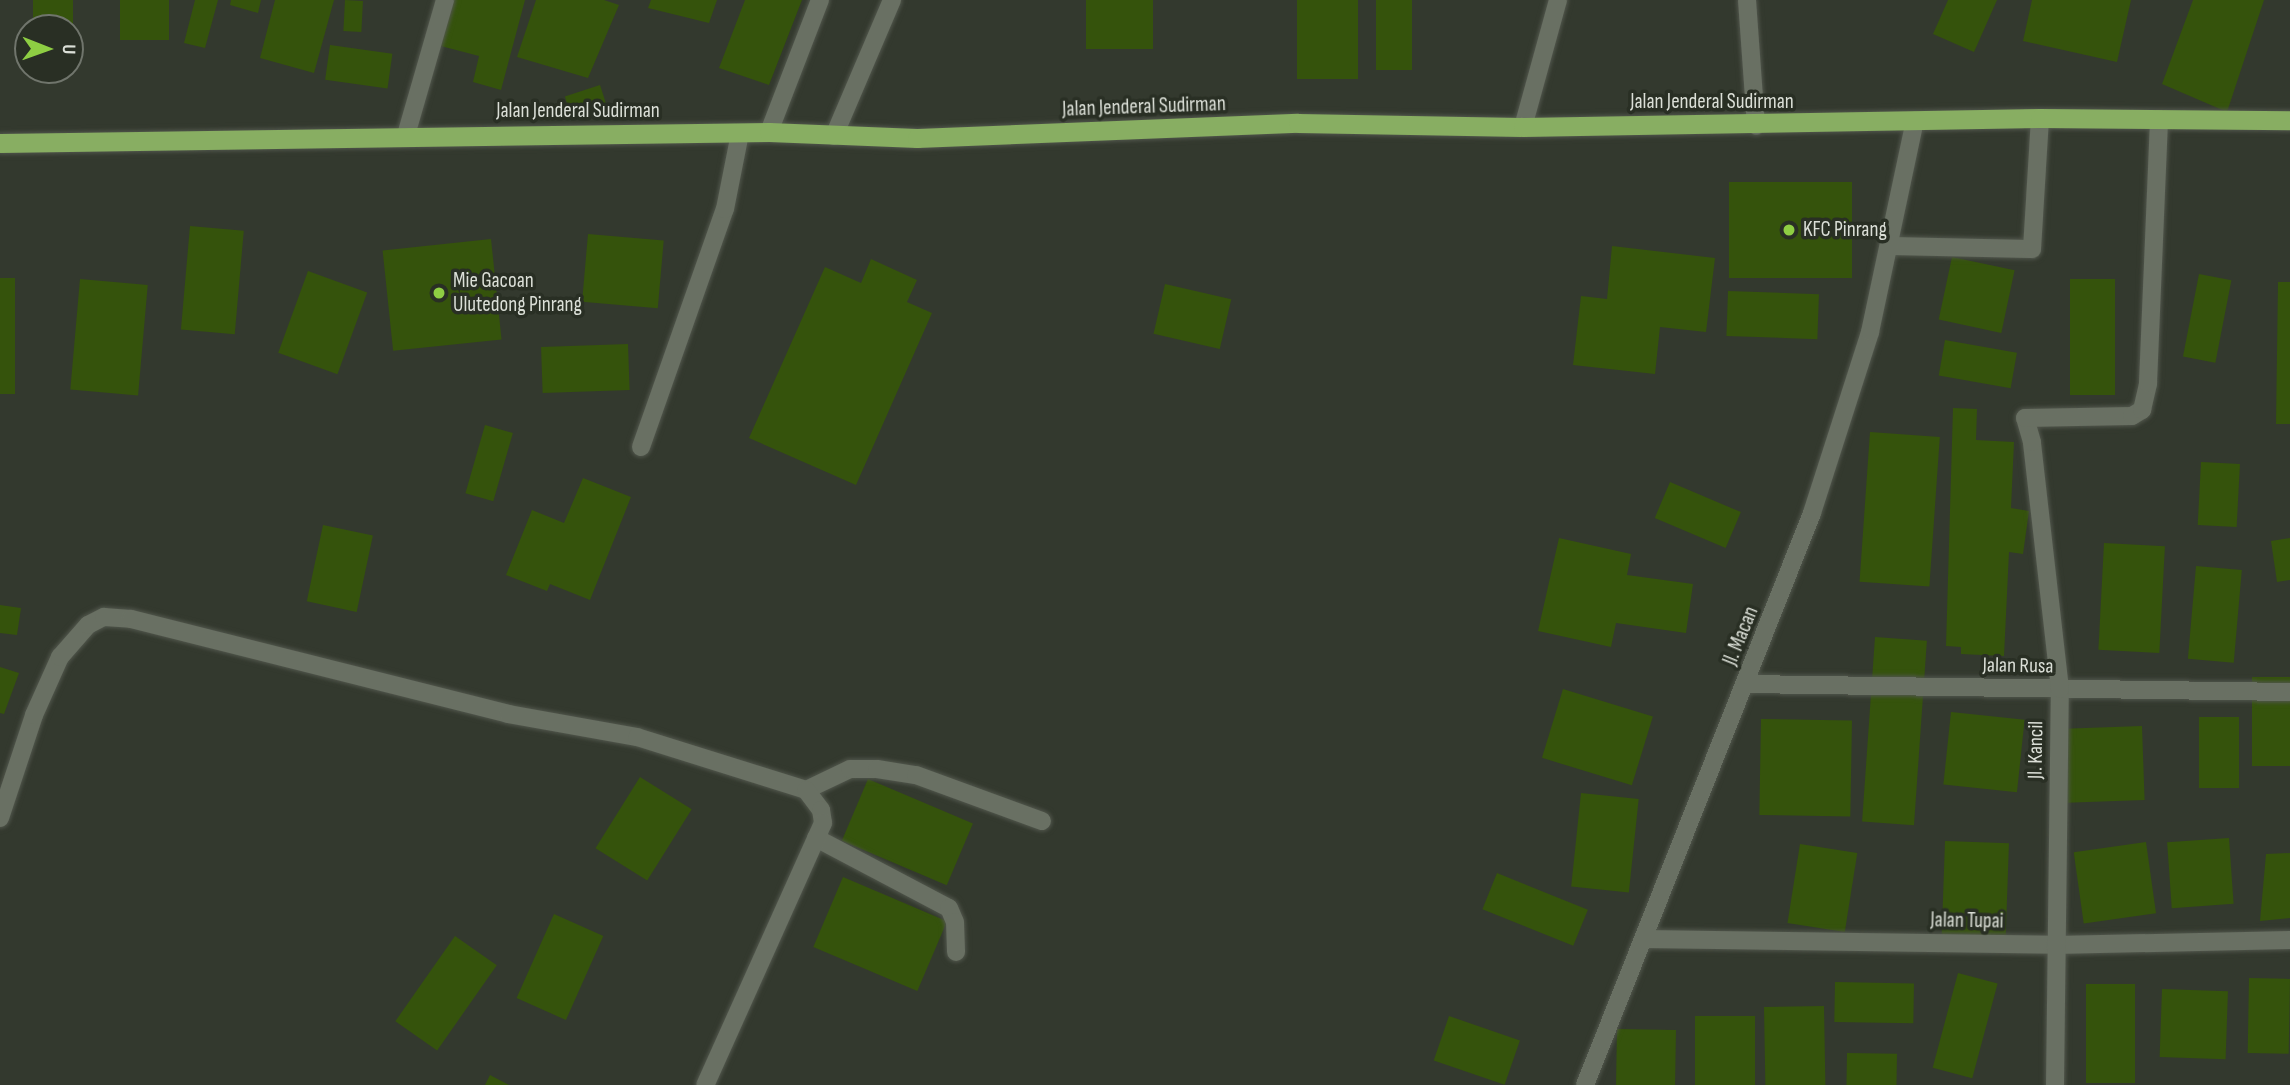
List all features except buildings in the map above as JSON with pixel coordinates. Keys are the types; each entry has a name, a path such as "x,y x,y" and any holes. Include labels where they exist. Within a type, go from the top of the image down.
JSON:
{"highway":[{"name":"Jalan Jenderal Sudirman","path":"0,143 406,135 769,132 917,138 1298,124 1523,127 1756,126 2040,118 2290,120"}],"street":[{"path":"406,135 445,0"},
{"path":"769,132 820,0"},
{"path":"834,136 892,0"},
{"path":"1523,127 1559,0"},
{"path":"1748,0 1748,70 1756,126"},
{"path":"1889,246 2032,249 2040,118"},
{"name":"Jl. Kancil","path":"2055,1085 2060,689 2032,442 2025,418 2132,416 2142,410 2148,383 2158,119"},
{"name":"Jl. Macan","path":"1586,1085 1812,513 1870,332 1914,121"},
{"path":"641,447 725,209 740,133"},
{"path":"1,814 34,715 60,657 88,625 104,617 131,619 508,714 637,737 806,790 821,810 823,823 705,1085"},
{"name":"Jalan Rusa","path":"1745,684 2290,692"},
{"path":"806,790 850,769 877,769 916,775 1042,821"},
{"path":"816,838 949,908 955,922 956,952"},
{"name":"Jalan Tupai","path":"1644,939 2055,945 2290,940"}],"place":[{"name":"KFC Pinrang","path":"1789,230"},
{"name":"Mie Gacoan Ulutedong Pinrang","path":"439,293"}]}
